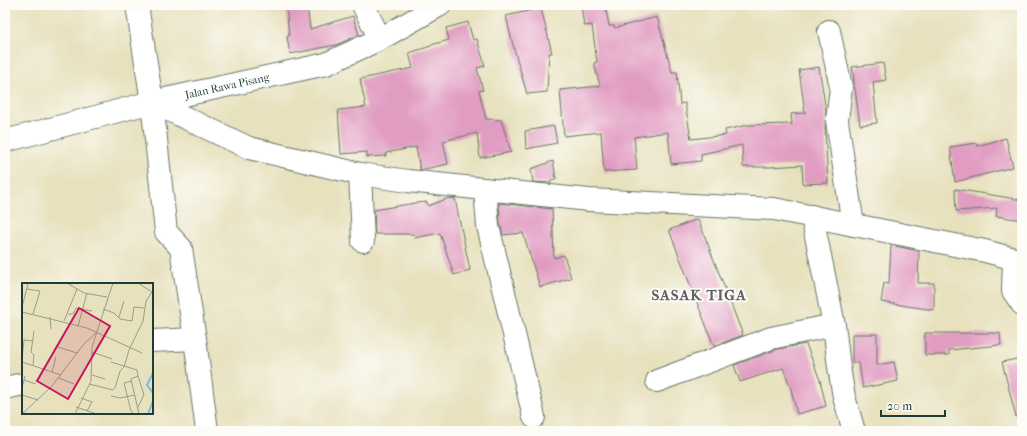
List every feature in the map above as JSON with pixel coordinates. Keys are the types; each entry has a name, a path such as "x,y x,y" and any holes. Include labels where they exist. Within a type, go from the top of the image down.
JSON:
{"street":[{"path":"137,5 152,102 166,232 181,248 207,431"},
{"path":"363,5 380,39"},
{"name":"Jalan Rawa Pisang","path":"5,141 152,102 326,64 380,39 434,6"},
{"path":"829,31 841,87 837,121 853,225"},
{"path":"152,102 249,148 360,174 408,181 589,200 774,209 985,252 1018,260 1013,291 1022,304"},
{"path":"360,174 363,241"},
{"path":"485,189 488,226 534,417"},
{"path":"812,216 834,325 844,397 854,431"},
{"path":"657,381 771,338 834,325"},
{"path":"153,341 195,339"},
{"path":"5,388 22,384"}],"building":[{"path":"286,5 307,5 310,29 353,16 359,35 336,45 290,54 287,37 289,36"},
{"path":"581,5 605,5 609,26 614,26 615,28 657,17 672,72 677,72 680,104 685,103 691,139 726,135 725,130 748,125 792,124 791,114 805,113 799,70 819,67 826,111 825,128 828,183 803,184 802,165 743,167 742,145 701,154 701,161 671,164 668,132 634,137 637,170 604,172 601,132 564,136 560,90 600,86 594,63 597,62 592,25 584,26"},
{"path":"541,8 552,53 549,53 547,92 527,94 506,16"},
{"path":"468,22 473,40 477,39 485,66 477,68 483,90 479,91 486,119 501,120 511,152 480,158 477,133 443,141 448,164 420,170 416,147 386,153 386,156 367,157 367,152 341,154 338,110 366,107 360,79 413,68 409,53 449,40 446,28"},
{"path":"883,63 886,80 873,82 877,123 860,125 852,67"},
{"path":"554,126 557,143 526,149 525,131"},
{"path":"1006,138 1013,167 955,182 950,147 977,143 977,146"},
{"path":"553,161 556,179 551,180 551,183 533,182 531,169"},
{"path":"955,189 1022,200 1022,220 996,216 997,208 956,211"},
{"path":"449,198 455,199 470,270 454,275 440,233 414,238 413,234 375,234 374,210 427,202 428,206"},
{"path":"499,203 552,209 554,258 564,255 571,278 540,287 523,233 503,235 500,224"},
{"path":"698,219 743,335 714,346 669,230"},
{"path":"891,245 919,251 918,283 934,283 934,310 881,302 884,283 889,284"},
{"path":"925,333 1000,333 1001,345 949,350 949,355 925,355"},
{"path":"852,334 877,334 877,365 894,362 898,381 863,388 859,363 852,363"},
{"path":"806,344 820,380 826,406 797,414 791,389 783,368 740,382 734,365 778,349"},
{"path":"1022,358 1022,416 1016,417 1002,362"}],"district":[{"name":"SASAK TIGA","path":"699,295"}]}
